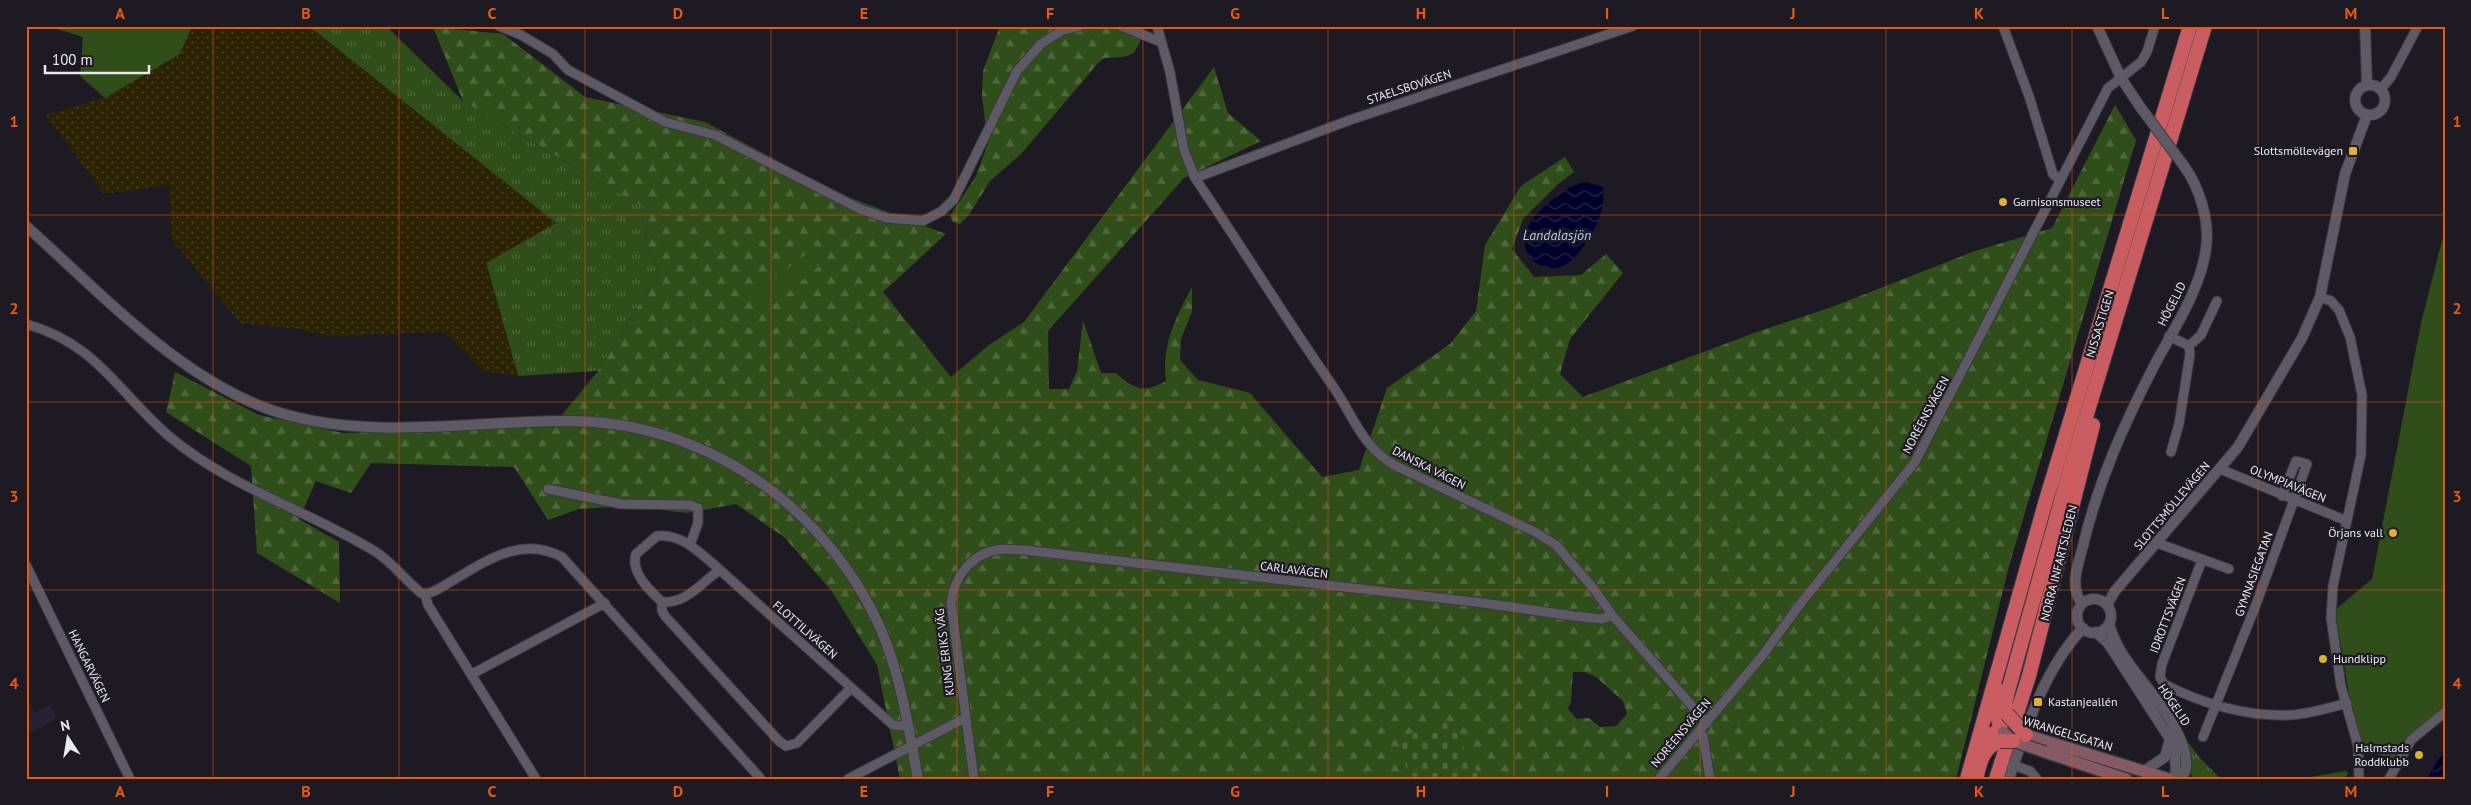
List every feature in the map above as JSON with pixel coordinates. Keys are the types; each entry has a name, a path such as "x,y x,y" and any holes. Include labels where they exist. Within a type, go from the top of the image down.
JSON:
{"highway":[{"name":"NISSASTIGEN","path":"2010,622 2190,26"},
{"name":"NISSASTIGEN","path":"2109,343 2205,26"},
{"path":"2026,735 2007,714 2005,705 2066,483 2109,343"},
{"name":"NORRA INFARTSLEDEN","path":"1996,779 2019,711 2042,627 2098,403 2109,343"},
{"path":"2004,735 1996,708 2011,648 2010,622"},
{"path":"1966,779 2010,622"},
{"path":"1974,752 1986,736 2004,735"},
{"path":"1976,779 1984,754 2004,735"}],"main road":[{"name":"WRANGELSGATAN","path":"2004,735 2026,735 2046,747 2126,779"},
{"name":"WRANGELSGATAN","path":"2004,735 2169,779"}],"street":[{"path":"499,26 521,35 553,54 568,70 665,122 715,135 860,209 887,218 923,221 942,211 954,199 1018,71 1042,42 1063,30 1080,26"},
{"path":"1121,26 1161,42"},
{"name":"DANSKA VÄGEN","path":"1157,26 1170,72 1184,150 1195,178 1311,357 1348,408 1362,436 1379,456 1407,472 1535,532 1556,545 1594,589 1612,615 1707,722"},
{"name":"STAELSBOVÄGEN","path":"1195,178 1350,120 1633,26"},
{"path":"2003,26 2053,174 2060,180"},
{"name":"HÖGELID","path":"2082,604 2075,583 2090,518 2119,437 2199,276 2206,247 2206,229 2200,198 2193,181 2121,78 2097,26"},
{"name":"NORÉENSVÄGEN","path":"1659,779 1699,732 1915,462 2108,88 2141,62 2147,52 2155,26"},
{"path":"2365,26 2367,85"},
{"path":"2381,89 2391,77 2418,26"},
{"path":"2367,85 2376,86 2381,89 2386,98 2384,108 2375,115 2367,115 2358,109 2355,99 2358,91 2367,85"},
{"name":"SLOTTSMÖLLEVÄGEN","path":"2106,605 2115,591 2238,447 2302,338 2320,297 2345,174 2367,115"},
{"path":"26,226 177,360 224,389 274,411 305,420 357,426 570,421 610,424 656,432 677,439 737,466 765,485 803,516 845,566 870,608 888,647 918,779"},
{"path":"2320,297 2331,301 2339,310 2350,337 2362,395 2361,454 2333,586 2331,618 2340,678 2358,746 2359,779"},
{"path":"2189,346 2202,335 2216,302"},
{"path":"26,324 65,338 82,349 103,367 170,438 217,471 377,553 425,594 428,605 536,779"},
{"path":"2169,336 2189,346"},
{"path":"2171,452 2184,391 2189,346"},
{"name":"GYMNASIEGATAN","path":"2203,737 2258,602 2307,464 2296,461 2282,496"},
{"name":"OLYMPIAVÄGEN","path":"2220,469 2347,521"},
{"path":"548,489 621,504 690,505 698,508 698,523 690,545 673,537 656,536 636,554 634,565 638,574 662,602 662,610 666,616 779,741 786,746 797,743 852,688"},
{"path":"2157,544 2229,568"},
{"name":"FLOTTILJVÄGEN","path":"690,545 894,725 907,726"},
{"path":"425,594 510,551 529,548 552,552 562,558 605,603 761,779"},
{"name":"CARLAVÄGEN","path":"975,560 998,549 1024,550 1483,603 1574,616 1602,619 1612,615"},
{"name":"KUNG ERIKS VÄG","path":"974,779 951,603 953,589 960,575 975,560"},
{"name":"IDROTTSVÄGEN","path":"2202,560 2162,664 2161,680 2168,686 2216,704"},
{"name":"HANGARVÄGEN","path":"26,565 130,779"},
{"path":"662,602 677,601 685,597 720,570"},
{"path":"2092,599 2100,600 2106,605 2111,616 2109,624 2103,630 2096,632 2083,628 2078,618 2078,611 2082,604 2092,599"},
{"path":"472,674 605,603"},
{"name":"HÖGELID","path":"2109,624 2112,634 2129,664 2181,738 2186,761 2184,774 2181,779"},
{"path":"2008,779 2046,683 2063,655 2083,628"},
{"name":"HÖGELID","path":"2096,632 2108,643 2170,739 2175,753 2176,779"},
{"path":"2216,704 2240,711 2291,715 2347,703"},
{"path":"2389,779 2411,740 2445,712"},
{"path":"848,779 966,718"},
{"path":"1699,732 1703,736 1710,779"},
{"name":"HÖGELID","path":"2144,771 2165,757 2170,739"},
{"path":"2013,765 2030,770 2038,779"}],"shaded area":[{"path":"26,697 34,712 50,705 56,717 55,720 26,735"}],"green space":[{"path":"48,26 192,26 180,54 105,98 80,76 83,37"},
{"path":"299,26 386,26 463,101 641,206 647,243 659,272 598,371 518,376 486,262 555,223 315,31"},
{"path":"1000,26 1146,26 1139,44 1133,53 1123,57 1104,58 1098,63 1022,153 990,181 969,215 960,224 953,222 950,216 976,176 988,143 982,96 983,71"},
{"path":"433,27 503,34 585,97 705,122 840,194 946,234 883,292 951,377 989,345 1024,322 1214,67 1228,113 1261,141 1184,178 1048,331 1049,389 1069,389 1077,371 1083,320 1101,373 1116,373 1128,383 1139,388 1151,387 1166,381 1166,356 1171,332 1180,309 1192,287 1192,312 1181,339 1180,360 1198,380 1250,393 1322,477 1359,470 1387,388 1450,344 1476,311 1485,245 1521,186 1565,157 1574,172 1558,184 1523,219 1512,249 1534,277 1581,275 1606,254 1623,273 1570,339 1560,374 1583,397 1757,332 1832,307 1975,251 2052,228 2115,105 2136,140 2009,566 1956,779 900,779 877,665 831,590 784,537 736,504 687,513 628,506 579,509 548,520 514,467 371,463 351,493 316,481 299,519 339,542 340,603 257,553 251,466 166,412 175,372 259,415 343,433 552,427 598,371 659,272 647,243 641,206 463,101","holes":["1573,672 1585,672 1596,677 1623,701 1627,714 1616,726 1600,727 1589,718 1577,719 1568,709 1571,701"]},
{"path":"707,225 744,253 737,262 700,235"},
{"name":"Örjans vall","path":"2445,229 2445,706 2417,730 2396,759 2363,751 2349,694 2335,610 2372,579 2421,323"},
{"path":"807,253 818,267 769,308 757,294"},
{"path":"1450,721 1479,776 1470,779 1410,779 1397,738"},
{"path":"2183,736 2200,758 2221,779 2193,778 2189,770"},
{"path":"2345,771 2348,773 2345,779 2299,779"}],"sand":[{"path":"192,26 299,26 315,31 556,223 486,263 518,376 483,371 445,332 330,336 299,329 241,324 172,240 169,185 104,194 46,115 105,98 180,54"}],"water":[{"name":"Landalasjön","path":"1586,182 1603,187 1602,207 1593,232 1577,255 1565,265 1549,268 1540,265 1531,259 1525,245 1525,237 1530,223 1541,210 1562,192"},
{"path":"2445,747 2445,779 2427,779"}],"place":[{"name":"Slottsmöllevägen","path":"2353,151"},
{"name":"Garnisonsmuseet","path":"2003,202"},
{"name":"Örjans vall","path":"2393,533"},
{"name":"Hundklipp","path":"2323,659"},
{"name":"Kastanjeallén","path":"2038,702"},
{"name":"Halmstads Roddklubb","path":"2419,755"}]}
